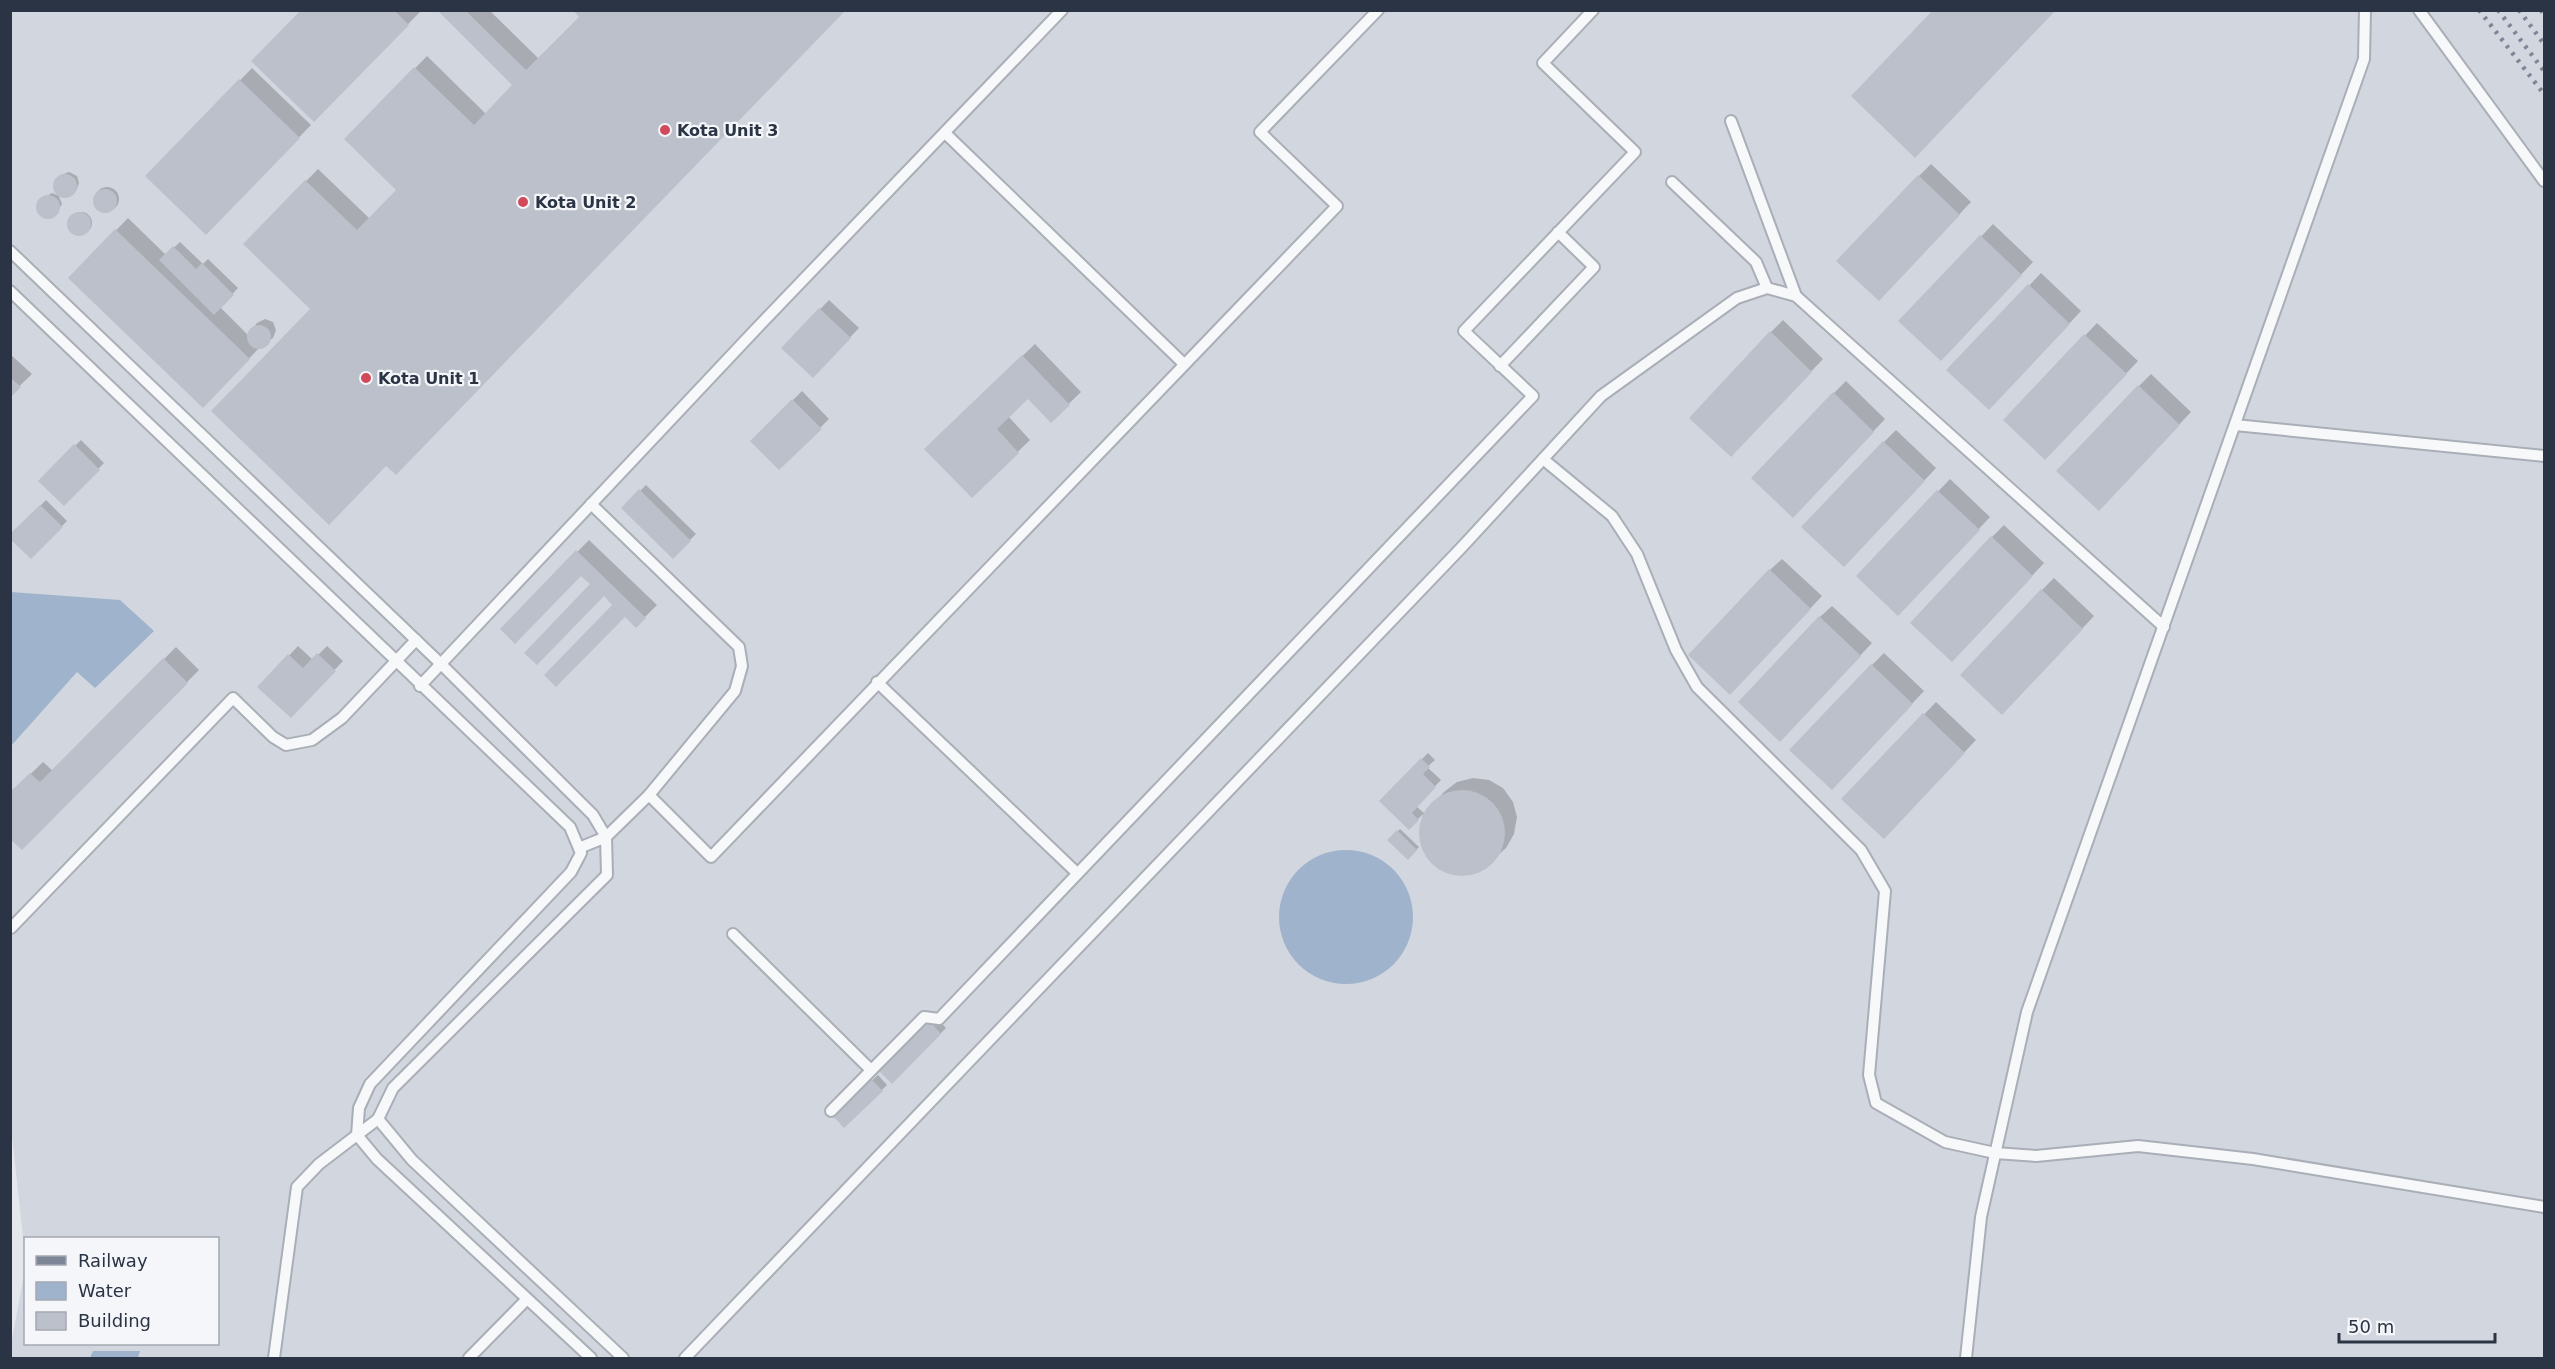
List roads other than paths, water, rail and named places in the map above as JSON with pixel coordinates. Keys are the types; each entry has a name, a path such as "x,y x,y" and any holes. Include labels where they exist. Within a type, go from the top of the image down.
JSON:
{"lane":[{"path":"420,686 1062,10"},
{"path":"649,795 711,857 1337,206 1260,132 1378,10"},
{"path":"831,1111 924,1017 939,1019 1533,396 1464,331 1635,152 1543,63 1593,10"},
{"path":"1966,1359 1981,1217 2027,1012 2364,59 2365,10"},
{"path":"2419,10 2544,181"},
{"path":"1731,122 1796,296"},
{"path":"945,132 1184,364"},
{"path":"1672,182 1756,262 1767,288"},
{"path":"1500,366 1594,267 1558,232"},
{"path":"10,251 441,664 593,815 606,837 606,875 393,1088 378,1119 319,1164 297,1187 274,1359"},
{"path":"685,1359 1544,459 1601,396 1737,298 1767,288 1796,296 2164,627"},
{"path":"10,291 420,686 570,827 581,853 570,872 370,1084 359,1108 357,1135 377,1159 591,1359"},
{"path":"2235,425 2544,456"},
{"path":"1544,459 1612,516 1636,554 1676,650 1696,687 1862,850 1885,891 1869,1075 1876,1103 1945,1142 1995,1153 2036,1156 2138,1146 2253,1159 2544,1207"},
{"path":"579,848 606,837 649,795 735,691 742,666 739,647 591,504"},
{"path":"11,928 233,698 273,737 286,745 312,740 342,718 416,640"},
{"path":"877,682 1077,873"},
{"path":"733,934 871,1071"},
{"path":"378,1119 412,1160 623,1359"},
{"path":"469,1359 527,1299"}],"water":[{"path":"11,592 120,600 154,631 95,688 77,672 11,746"},
{"path":"1346,850 1372,855 1393,870 1408,891 1413,917 1408,943 1393,964 1372,979 1346,984 1320,979 1299,964 1284,943 1279,917 1284,891 1299,870 1320,855"},
{"path":"93,1351 140,1351 138,1358 90,1358"}],"railway":[{"path":"2479,10 2544,94"},
{"path":"2498,10 2544,71"},
{"path":"2519,10 2544,44"},
{"path":"2541,10 2544,15"}],"place":[{"name":"Kota Unit 3","path":"665,130"},
{"name":"Kota Unit 2","path":"523,202"},
{"name":"Kota Unit 1","path":"366,378"}]}
